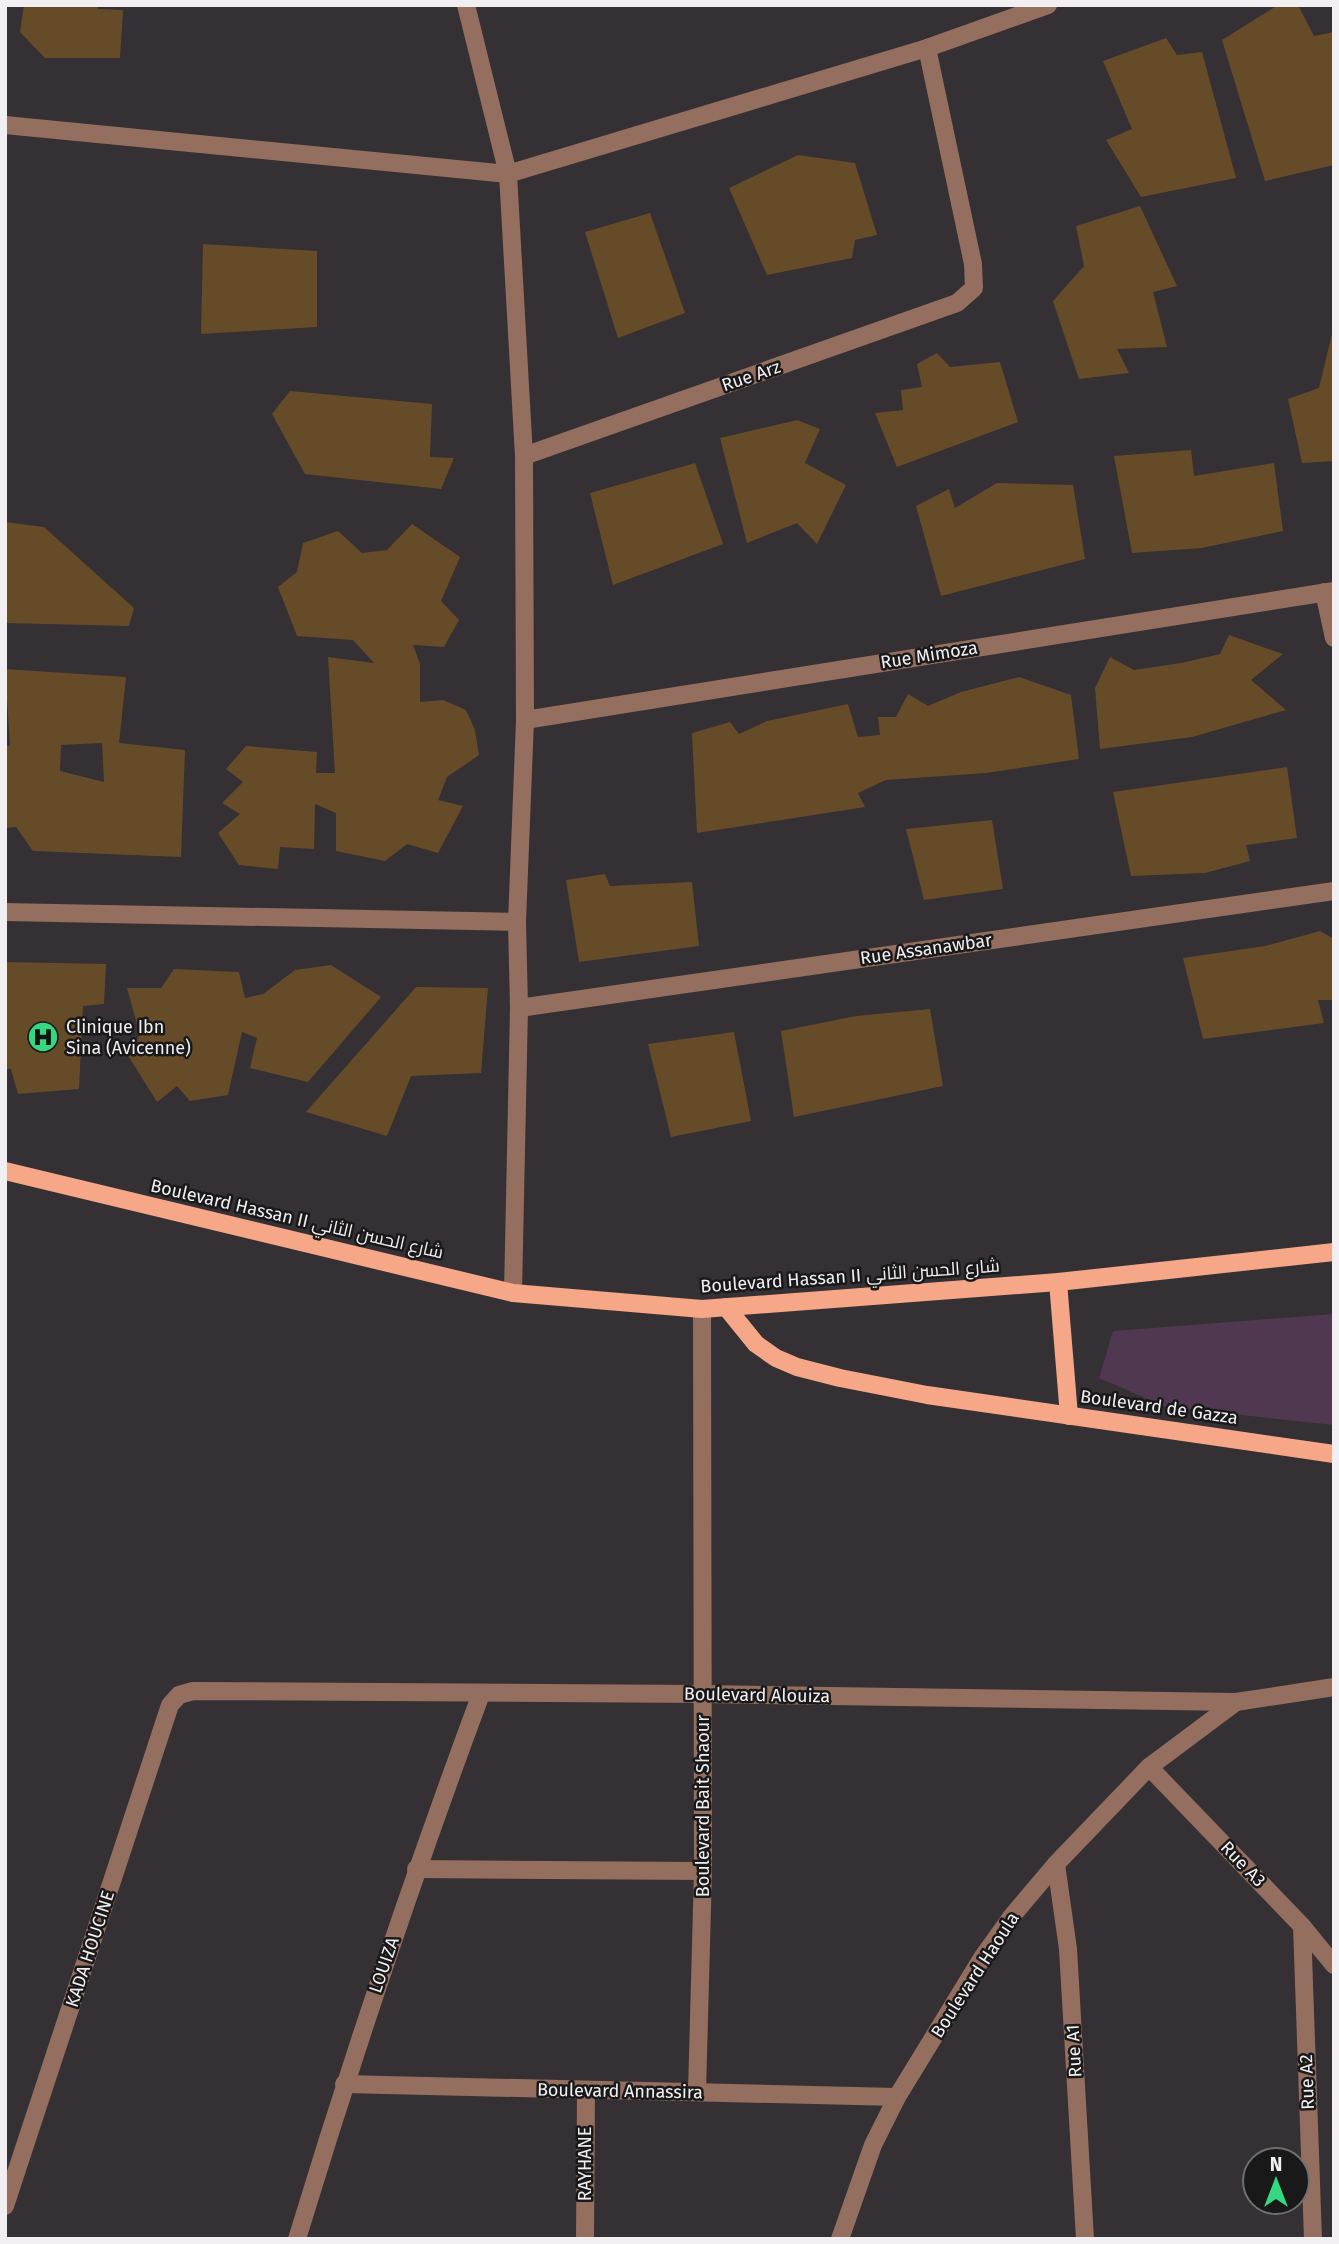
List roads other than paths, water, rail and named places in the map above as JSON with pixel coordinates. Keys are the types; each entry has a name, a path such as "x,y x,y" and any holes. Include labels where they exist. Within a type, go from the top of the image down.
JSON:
{"main road":[{"name":"Boulevard Hassan II شارع الحسن الثاني","path":"5,1171 513,1293 702,1309 1058,1282 1334,1252"},
{"name":"Boulevard de Gazza","path":"1058,1282 1069,1416 1334,1454"},
{"path":"726,1307 756,1344 776,1358 797,1367 927,1395 1069,1416"}],"street":[{"path":"466,5 508,174 524,456 525,720 517,922 519,1007 513,1293"},
{"path":"5,125 508,174 927,48 1048,5"},
{"name":"Rue Arz","path":"524,456 957,303 974,288 973,264 927,48"},
{"path":"1329,591 1334,638"},
{"name":"Rue Mimoza","path":"525,720 1329,591"},
{"name":"Rue Assanawbar","path":"519,1007 1334,891"},
{"path":"5,912 517,922"},
{"name":"Boulevard Bait Shaour","path":"697,2092 703,1871 702,1309"},
{"name":"Boulevard Alouiza","path":"179,1695 193,1691 703,1694 1236,1702 1334,1687"},
{"name":"LOUIZA","path":"297,2239 344,2084 416,1869 481,1694"},
{"name":"KADA HOUCINE","path":"5,2206 170,1704 179,1695"},
{"name":"Boulevard Haoula","path":"840,2239 873,2145 897,2097 982,1958 1012,1916 1056,1864 1149,1767 1236,1702"},
{"name":"Rue A3","path":"1149,1767 1302,1926 1334,1965"},
{"name":"Rue A1","path":"1056,1864 1069,1949 1085,2239"},
{"path":"416,1869 703,1871"},
{"name":"Rue A2","path":"1302,1926 1313,2239"},
{"name":"Boulevard Annassira","path":"344,2084 897,2097"},
{"name":"RAYHANE","path":"585,2239 586,2090"}],"place":[{"name":"Clinique Ibn Sina (Avicenne)","path":"43,1037"}]}
